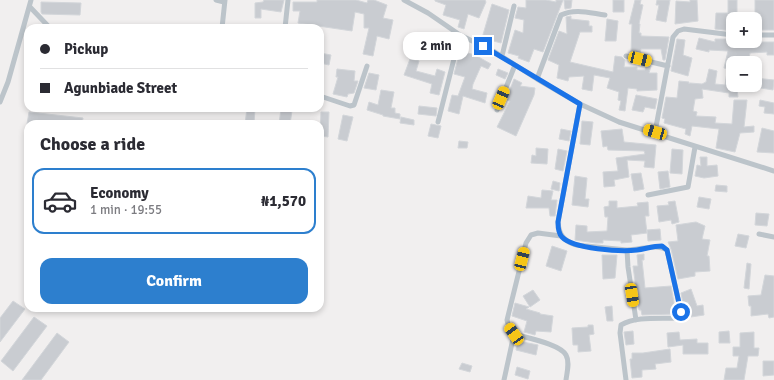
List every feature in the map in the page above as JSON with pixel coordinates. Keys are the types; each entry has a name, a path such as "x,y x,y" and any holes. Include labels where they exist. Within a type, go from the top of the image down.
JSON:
{"street":[{"path":"25,24 31,0"},
{"path":"216,0 225,1 222,24"},
{"path":"285,24 288,0"},
{"path":"404,0 428,13 460,35 502,56 537,79 580,104 619,122 655,132 695,147 774,171"},
{"path":"502,56 514,6"},
{"path":"30,7 46,24"},
{"path":"537,79 561,15 569,12 605,15"},
{"path":"0,102 8,82 24,27"},
{"path":"655,132 673,37 678,31 684,29 726,34"},
{"path":"438,122 460,35"},
{"path":"762,35 774,35"},
{"path":"626,56 668,66"},
{"path":"497,110 515,65"},
{"path":"324,97 350,106 354,105 367,66"},
{"path":"561,236 558,222 580,104"},
{"path":"648,195 688,187 695,147"},
{"path":"566,380 568,366 567,356 561,349 514,334 509,327 507,320 526,244 531,235 538,233 561,236 568,242 576,245 627,250 662,246 667,250 681,312 677,318 628,321 621,326 620,333 626,380"},
{"path":"759,234 774,237"},
{"path":"627,250 636,320"},
{"path":"504,380 514,334"}],"building":[{"path":"264,0 284,0 281,12 261,9 261,18 255,18 255,3 263,2"},
{"path":"317,0 356,0 367,3 368,0 374,0 387,5 383,18 393,20 389,39 377,36 373,56 363,54 369,28 364,28 364,14 355,12 352,31 324,27 324,24 298,23 300,11 293,11 293,2 317,2"},
{"path":"435,0 485,0 486,2 479,18 468,14 464,29 458,27 460,20 443,15 446,5"},
{"path":"526,0 546,0 556,2 556,0 563,0 543,52 534,49 529,62 518,58 519,56 508,53 515,30 523,33 524,20 515,18 518,7 526,8"},
{"path":"564,0 572,0 571,8 565,9"},
{"path":"613,0 624,0 624,12 613,12"},
{"path":"635,0 641,0 640,4 643,5 639,24 639,33 641,33 641,36 669,37 665,60 663,60 661,49 641,49 640,53 631,53 632,24 629,24"},
{"path":"657,0 670,0 666,22 656,20 659,5 656,5"},
{"path":"690,0 697,0 698,21 675,24 676,1 690,2"},
{"path":"728,0 737,0 737,12 728,12"},
{"path":"755,0 774,0 774,30 762,30 762,12 755,12"},
{"path":"41,2 81,3 80,15 42,14"},
{"path":"492,4 509,10 501,43 482,38"},
{"path":"716,13 726,13 726,30 715,29"},
{"path":"571,16 571,19 589,21 589,26 592,26 592,32 580,32 570,62 613,72 615,56 622,57 625,60 624,67 637,67 637,70 645,70 646,65 651,66 649,73 657,73 657,90 637,91 637,89 628,88 625,111 619,110 621,101 618,100 619,92 607,88 610,78 594,75 592,91 582,89 584,76 569,77 568,81 557,78 559,65 548,60 559,31 567,34 566,17"},
{"path":"607,19 618,21 616,41 605,41"},
{"path":"699,38 715,42 715,39 726,39 726,48 762,48 762,42 774,42 774,55 767,55 767,52 750,53 749,56 727,56 728,51 709,50 709,52 696,49"},
{"path":"677,39 685,40 683,55 692,58 688,76 671,71"},
{"path":"460,51 475,55 491,64 488,69 481,66 472,89 487,93 485,103 463,96 459,114 448,111 452,95 458,96 465,77 454,74"},
{"path":"324,54 331,55 329,65 324,64"},
{"path":"410,59 419,61 416,71 435,76 437,69 445,72 439,95 430,93 432,84 404,75"},
{"path":"337,69 355,71 354,81 358,81 354,93 348,94 347,97 333,94 338,77 336,77"},
{"path":"498,69 508,73 505,79 496,75"},
{"path":"709,69 717,71 715,84 725,85 726,78 726,92 737,92 738,97 729,97 729,93 702,89 703,98 695,99 693,111 697,112 696,116 716,117 715,123 732,124 734,100 747,100 744,127 754,126 754,132 740,133 735,152 716,148 719,129 692,126 690,136 685,134 686,129 664,123 665,119 662,118 666,97 677,98 679,81 689,82 689,84 702,84 706,82"},
{"path":"369,73 379,75 376,90 364,88"},
{"path":"514,79 522,83 520,86 535,88 534,95 516,136 497,127 510,101 506,100"},
{"path":"762,79 774,80 773,90 762,88"},
{"path":"381,90 394,92 391,108 395,108 395,113 400,114 400,119 383,116 367,110 369,102 378,105"},
{"path":"636,95 657,99 655,109 645,107 643,112 632,110"},
{"path":"760,100 774,103 774,114 764,113 765,107 759,106"},
{"path":"419,106 437,108 436,116 418,114"},
{"path":"29,112 83,118 83,120 28,120"},
{"path":"246,112 255,112 254,120 246,120"},
{"path":"281,112 292,112 291,120 280,120"},
{"path":"321,112 329,112 328,137 324,136 324,120 321,120"},
{"path":"343,115 353,117 347,141 338,139"},
{"path":"401,117 414,120 414,125 400,123"},
{"path":"582,121 593,122 590,145 580,144"},
{"path":"431,124 441,126 438,138 428,136"},
{"path":"762,128 774,131 774,153 757,152"},
{"path":"561,129 571,131 569,141 559,139"},
{"path":"622,129 624,142 656,145 654,168 644,167 645,161 627,160 629,177 614,180 615,186 604,187 603,172 618,171 616,158 645,154 644,151 608,150 607,146 603,147 601,131"},
{"path":"459,141 468,142 467,148 458,148"},
{"path":"536,148 548,149 547,164 531,163 532,155 536,156"},
{"path":"558,149 567,151 563,171 555,169"},
{"path":"672,149 683,150 682,174 670,173"},
{"path":"700,157 707,157 707,166 717,165 718,176 704,178 695,176 697,165 701,166"},
{"path":"668,171 670,187 660,189 658,172"},
{"path":"641,173 644,189 634,191 631,174"},
{"path":"575,176 587,178 585,199 589,199 588,207 572,205"},
{"path":"553,181 560,183 559,191 551,189"},
{"path":"716,185 727,186 727,192 715,191"},
{"path":"542,190 553,191 551,200 557,200 555,216 550,216 549,208 526,208 528,196 541,198"},
{"path":"699,197 711,199 709,209 697,207"},
{"path":"609,201 617,201 617,208 638,206 637,203 648,202 649,216 645,216 647,233 631,235 632,242 621,243 621,241 603,240 603,243 596,243 575,240 576,225 587,226 587,232 607,231 608,217 605,217 604,207 609,206"},
{"path":"675,201 679,222 672,224 671,220 659,222 657,206 669,205 668,202"},
{"path":"756,213 769,214 767,226 755,225"},
{"path":"696,222 705,226 702,239 710,240 707,256 709,256 710,271 695,272 695,276 678,279 668,242 678,241 676,225"},
{"path":"660,229 661,240 648,241 647,230"},
{"path":"738,234 749,236 746,248 735,246"},
{"path":"552,246 567,251 561,271 546,266"},
{"path":"644,254 644,260 642,260 645,288 671,286 676,314 642,315 641,310 639,310 633,266 638,266 637,255"},
{"path":"602,255 617,255 615,278 603,279"},
{"path":"747,263 751,264 749,289 744,288"},
{"path":"765,275 774,276 774,317 769,318 768,314 751,316 751,306 749,306 748,296 761,295"},
{"path":"691,289 697,306 703,305 704,315 691,317 688,302 683,303 681,293"},
{"path":"533,290 540,300 530,307 523,296"},
{"path":"13,301 24,308 0,342 0,318"},
{"path":"515,303 529,307 526,309 540,314 553,316 551,332 536,331 535,335 524,332 527,321 512,316"},
{"path":"612,306 613,321 607,321 605,307"},
{"path":"34,317 47,326 13,371 1,361"},
{"path":"588,325 593,325 594,334 589,335 591,351 578,352 578,345 573,345 572,328 588,327"},
{"path":"633,331 634,344 626,345 624,332"},
{"path":"729,331 730,343 719,343 719,332"},
{"path":"679,332 680,340 697,339 697,343 708,343 708,354 683,354 683,345 668,347 667,333"},
{"path":"754,332 754,348 759,348 758,356 748,356 744,380 724,380 726,368 737,368 739,356 733,356 733,347 740,347 740,333"},
{"path":"57,333 69,342 41,380 22,380"},
{"path":"518,341 538,345 536,355 516,350"},
{"path":"670,349 671,362 655,364 656,369 642,370 642,377 632,378 630,359 632,359 632,353"},
{"path":"763,361 774,361 774,375 763,376"},
{"path":"462,363 472,366 470,372 459,369"},
{"path":"517,367 530,371 528,379 515,375"}],"route":[{"path":"483,46 580,104 558,222 558,230 561,236 568,242 576,245 608,249 637,250 662,246 667,250 681,312"}]}
